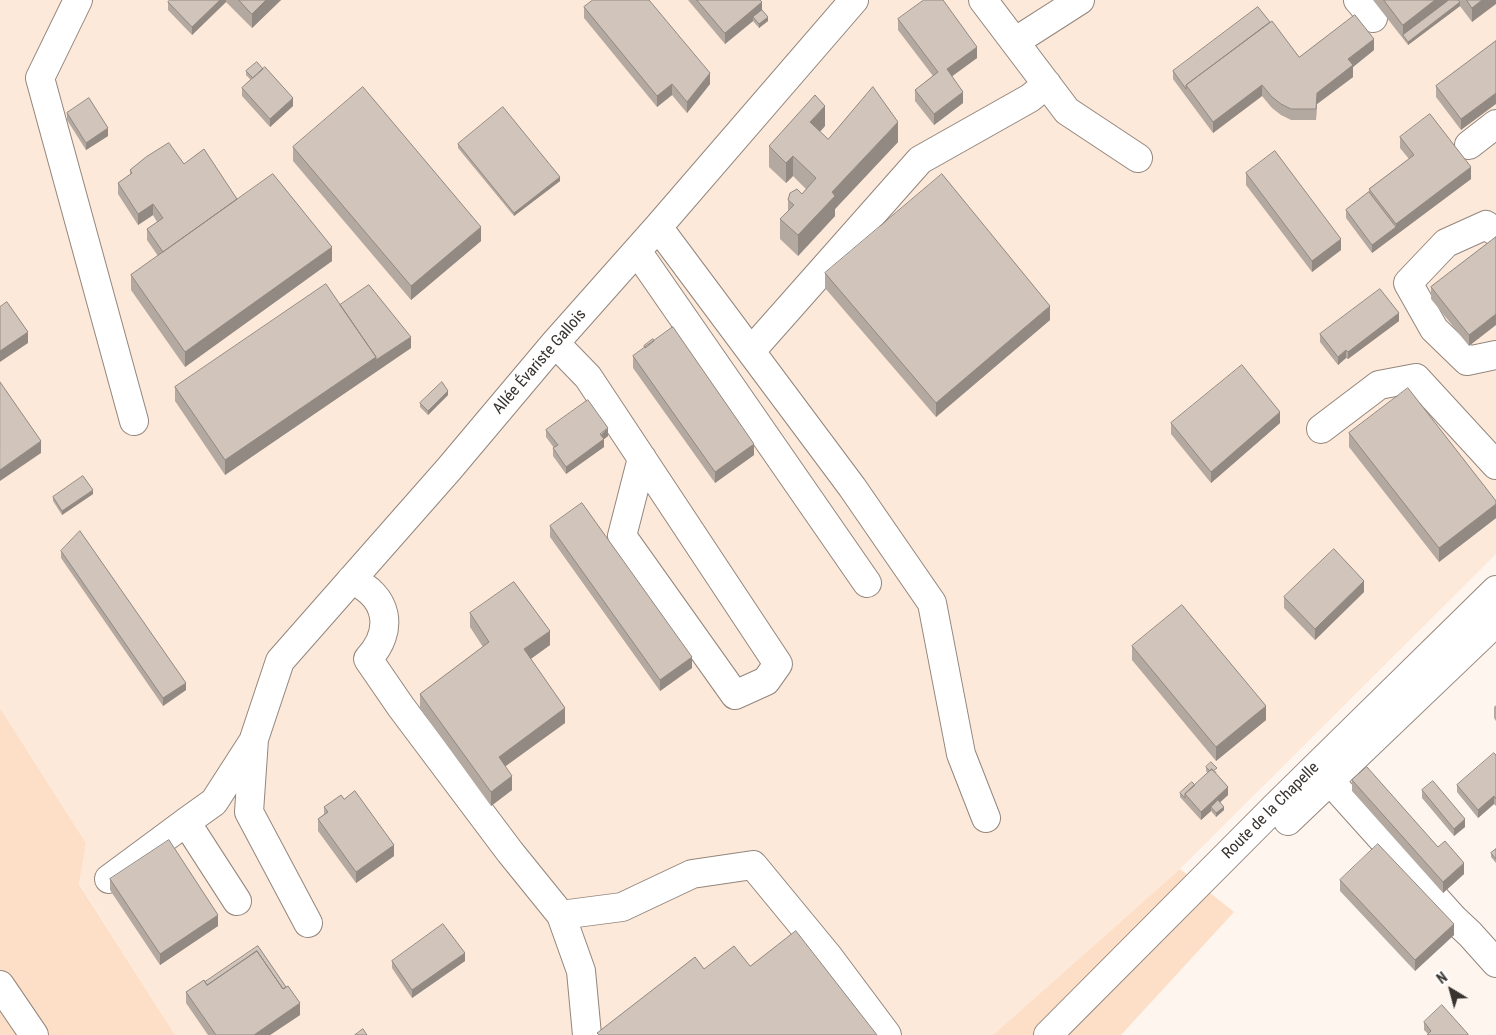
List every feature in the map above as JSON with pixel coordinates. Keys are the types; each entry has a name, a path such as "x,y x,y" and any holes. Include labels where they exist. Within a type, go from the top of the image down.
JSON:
{"main road":[{"path":"78,0 40,78 134,421"},
{"name":"Allée Évariste Gallois","path":"254,740 280,661 450,468 555,343 854,0"},
{"path":"983,0 1067,111 1138,158"},
{"path":"1016,42 1080,0"},
{"path":"751,351 920,160 1030,98 1047,84"},
{"path":"1469,146 1496,124"},
{"path":"1496,232 1486,225 1446,243 1408,283 1434,329 1467,361 1496,355"},
{"path":"658,227 852,488 932,603 961,754 986,818"},
{"path":"637,251 867,583"},
{"path":"555,343 588,377 642,458 778,664 766,681 735,695 622,536 642,458"},
{"path":"1321,429 1379,385 1416,378 1496,465"},
{"path":"351,580 361,584 377,599 384,615 384,631 381,642 368,659 401,707 510,852 561,915 581,972 587,1035"},
{"name":"Route de la Chapelle","path":"1048,1035 1283,799 1496,590"},
{"name":"Route de la Chapelle","path":"1069,1035 1496,622"},
{"path":"108,880 214,802 254,740"},
{"path":"254,740 249,812 308,923"},
{"path":"1330,781 1454,920 1496,962"},
{"path":"186,822 237,901"},
{"path":"561,915 622,908 692,874 753,864 828,956 887,1035"},
{"path":"0,985 34,1035"}],"shaded area":[{"path":"0,0 1496,0 1496,554 1180,869 993,1035 175,1035 79,883 86,843 0,708"},
{"path":"0,708 86,843 79,884 175,1035 0,1035"},
{"path":"1180,869 1234,912 1121,1035 993,1035"}],"building":[{"path":"170,0 220,0 192,27 168,2"},
{"path":"239,0 266,0 252,14"},
{"path":"593,0 649,0 710,73 687,102 672,84 657,96 584,7"},
{"path":"697,0 760,0 762,2 725,33"},
{"path":"924,0 943,0 977,47 947,69 963,92 934,114 915,90 938,72 898,19"},
{"path":"1384,0 1435,0 1403,25"},
{"path":"1449,0 1458,0 1460,2 1408,42 1403,35"},
{"path":"1467,0 1482,0 1472,8"},
{"path":"1258,7 1270,22 1186,85 1186,89 1173,71"},
{"path":"762,10 768,17 759,24 753,17"},
{"path":"1355,15 1374,39 1348,59 1353,65 1317,93 1316,109 1291,109 1272,97 1262,85 1213,122 1186,85 1272,21 1299,57"},
{"path":"1496,41 1496,93 1461,119 1436,86"},
{"path":"257,62 263,69 253,78 246,71"},
{"path":"265,67 293,98 270,119 242,88"},
{"path":"363,87 481,227 411,286 293,147"},
{"path":"873,87 898,122 832,192 835,196 798,235 780,219 794,205 788,200 790,193 797,189 802,194 816,178 793,156 786,163 769,146 815,95 825,106 810,122 828,139"},
{"path":"89,98 108,128 86,143 67,113"},
{"path":"503,107 560,177 514,213 458,144"},
{"path":"1430,114 1471,167 1396,224 1369,189 1414,155 1400,137"},
{"path":"169,143 184,164 204,149 237,199 163,252 147,229 163,218 153,204 138,214 118,183 132,173 130,170 146,157"},
{"path":"1275,151 1341,239 1312,261 1246,173"},
{"path":"273,174 332,247 185,352 131,275"},
{"path":"942,174 1050,306 936,403 825,273"},
{"path":"1369,192 1396,227 1372,245 1346,210"},
{"path":"1496,237 1496,314 1469,335 1431,287"},
{"path":"326,284 376,357 225,460 175,387"},
{"path":"369,285 411,337 376,360 376,357 340,305"},
{"path":"1380,289 1399,313 1348,352 1346,350 1338,357 1320,334"},
{"path":"7,302 28,332 0,351 0,307"},
{"path":"673,327 754,444 715,472 633,356"},
{"path":"653,339 654,341 645,348 644,346"},
{"path":"1242,365 1280,412 1211,472 1171,423"},
{"path":"0,382 41,441 0,470"},
{"path":"442,382 448,391 428,411 420,403"},
{"path":"1408,388 1496,501 1496,504 1439,548 1349,433"},
{"path":"588,400 608,428 600,434 604,439 566,467 553,448 558,445 546,430"},
{"path":"83,476 93,490 62,511 53,497"},
{"path":"582,503 692,657 660,680 550,526"},
{"path":"80,531 186,683 163,698 61,551"},
{"path":"1334,549 1364,581 1315,629 1284,597"},
{"path":"514,582 550,631 524,649 565,708 499,757 512,776 491,792 420,694 489,642 470,613"},
{"path":"1182,605 1266,706 1216,747 1132,646"},
{"path":"1494,753 1496,755 1496,799 1494,796 1478,810 1457,785"},
{"path":"1211,762 1217,768 1213,771 1206,767"},
{"path":"1367,767 1438,847 1445,841 1464,863 1443,882 1352,780"},
{"path":"1212,769 1228,787 1201,812 1185,794"},
{"path":"1433,781 1465,819 1454,829 1422,790"},
{"path":"1192,782 1195,785 1185,794 1185,798 1180,793"},
{"path":"355,791 394,845 356,872 318,819 328,812 324,807 341,795 344,799"},
{"path":"1218,800 1224,807 1216,813 1211,807"},
{"path":"169,840 218,915 160,954 110,879"},
{"path":"1378,844 1454,924 1415,960 1340,880"},
{"path":"1496,849 1496,859 1491,853"},
{"path":"443,924 465,953 412,990 392,961"},
{"path":"796,931 877,1035 599,1035 597,1033 695,957 704,969 734,946 750,966"},
{"path":"258,946 286,987 283,989 257,951 207,985 205,982"},
{"path":"257,951 283,989 288,986 300,1003 254,1035 216,1035 186,992 204,980 207,985"},
{"path":"1442,1005 1468,1035 1427,1035 1431,1031 1424,1022"},
{"path":"363,1029 367,1035 355,1035"}]}
